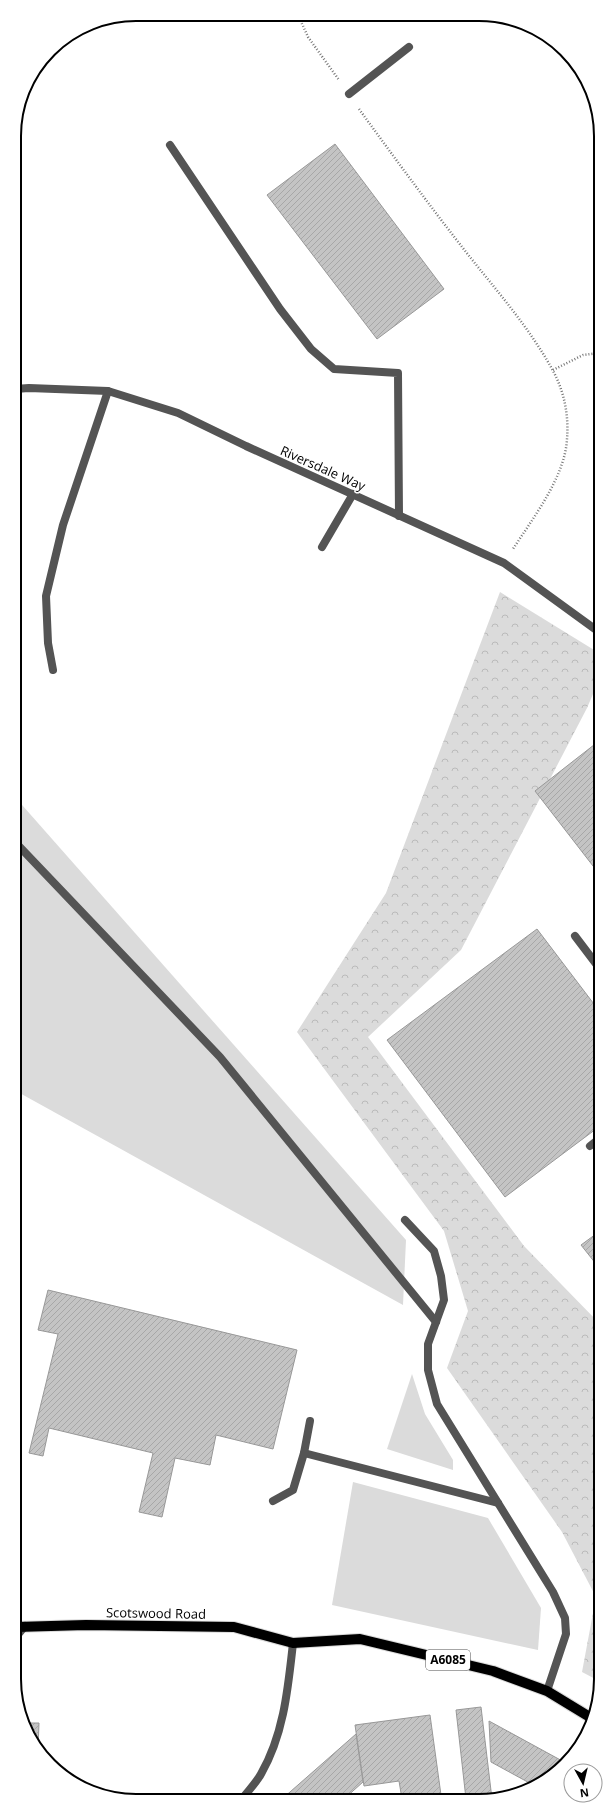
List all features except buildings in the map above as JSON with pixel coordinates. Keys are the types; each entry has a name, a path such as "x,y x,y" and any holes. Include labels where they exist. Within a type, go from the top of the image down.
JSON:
{"main road":[{"name":"Scotswood Road","path":"21,1626 86,1625 234,1627 293,1643"},
{"name":"A6085","path":"293,1643 360,1639 493,1671 547,1691 588,1716"}],"street":[{"path":"349,94 409,47"},
{"path":"170,145 280,309 311,349 334,369 398,373 399,516"},
{"name":"Riversdale Way","path":"21,389 29,388 108,391 178,413 504,563 594,628"},
{"path":"53,670 48,643 46,596 63,525 108,391"},
{"path":"322,548 353,494"},
{"path":"21,848 220,1057 436,1322"},
{"path":"575,936 594,961"},
{"path":"590,1146 594,1143"},
{"path":"405,1220 434,1252 441,1276 444,1300 428,1344 428,1370 437,1404 553,1592 564,1618 566,1634 547,1691"},
{"path":"273,1501 293,1490 304,1453 310,1421"},
{"path":"304,1453 498,1503"},
{"path":"246,1794 260,1775 271,1754 278,1734 288,1688 293,1643"}],"path":[{"path":"301,21 308,37 422,196 524,326 553,370 562,392 567,416 567,440 562,465 543,503 504,563"},
{"path":"553,370 583,355 594,354"}],"green space":[{"path":"500,592 594,650 594,692 587,708 461,950 368,1037 524,1246 594,1318 594,1593 562,1532 447,1368 468,1311 444,1231 297,1032 386,893"},
{"path":"21,804 406,1240 403,1305 21,1094"},
{"path":"412,1374 425,1414 453,1460 453,1470 387,1449"},
{"path":"353,1482 488,1518 541,1608 538,1650 332,1605"},
{"path":"594,1608 594,1678 582,1672"}]}
